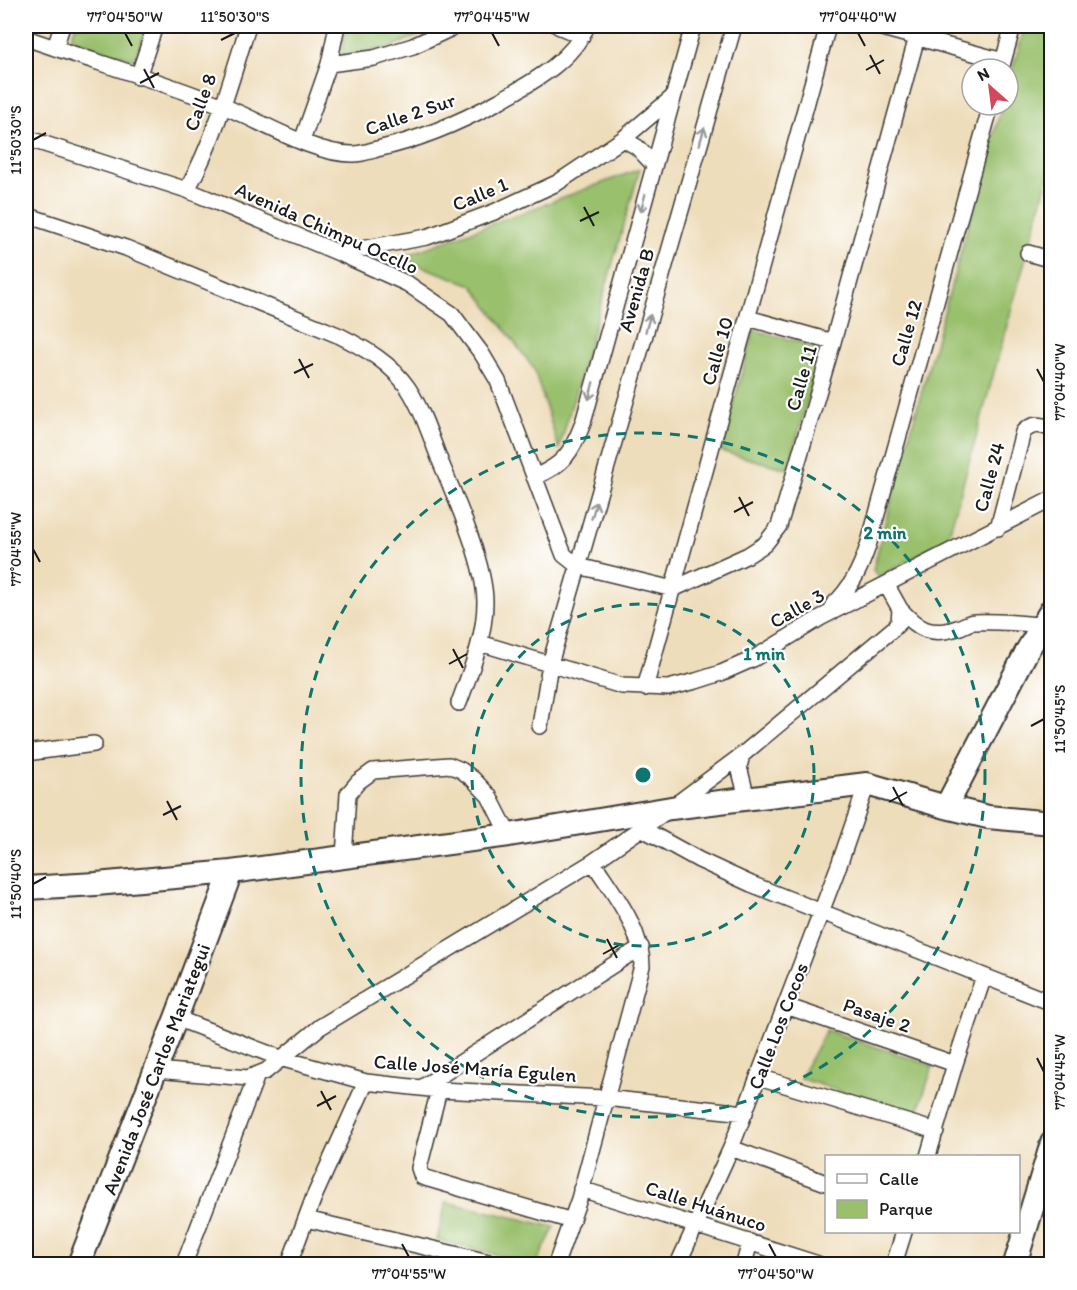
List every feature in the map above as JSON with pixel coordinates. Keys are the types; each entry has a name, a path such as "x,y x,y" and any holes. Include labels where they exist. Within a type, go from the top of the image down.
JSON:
{"street":[{"path":"55,48 62,26"},
{"path":"138,77 155,26"},
{"name":"Calle 8","path":"187,190 197,172 223,106 248,26"},
{"path":"302,141 329,64 337,26"},
{"path":"329,64 374,58 413,46 456,26"},
{"path":"558,26 584,31"},
{"name":"Avenida B","path":"534,477 553,470 565,458 575,443 583,423 693,26"},
{"name":"Avenida B","path":"578,566 734,26"},
{"name":"Calle 10","path":"645,688 828,26"},
{"path":"875,26 919,31 982,57"},
{"path":"1004,57 1013,26"},
{"name":"Calle 2 Sur","path":"26,38 223,106 328,152 356,154 391,146 478,112 537,80 562,60 584,31"},
{"name":"Calle 11","path":"673,589 748,555 765,544 779,526 833,342 919,31"},
{"name":"Calle 1","path":"339,253 427,237 494,212 557,183 623,139 673,97"},
{"name":"Calle 12","path":"820,618 846,593 860,572 988,117"},
{"name":"Avenida Chimpu Occllo","path":"26,138 187,190 408,284 452,314 482,354 498,381 564,555 578,566"},
{"path":"623,139 637,147 654,165"},
{"path":"26,215 126,248 340,336 367,350 390,368 407,387 420,411 461,512 479,567 485,600 480,643 459,703"},
{"path":"1028,253 1052,260"},
{"path":"748,318 833,342"},
{"name":"Calle 24","path":"998,528 1023,432 1030,426 1039,424 1052,429"},
{"name":"Calle 3","path":"480,643 622,686 668,688 721,673 753,659 820,618 1052,499"},
{"path":"540,726 550,664 578,566 673,589"},
{"path":"860,572 881,586 913,623 923,630 939,632 956,629 972,622 1049,620"},
{"path":"156,1070 248,1078 266,1071 320,1027 593,862 670,808 742,755 893,629 899,623 900,609"},
{"path":"946,807 1027,651 1049,620"},
{"path":"26,753 94,744"},
{"path":"742,755 739,767 747,798"},
{"path":"344,857 348,794 358,782 373,771 449,765 461,770 489,796 509,835"},
{"path":"26,888 231,872 509,835 670,808 867,784 988,817 1052,823"},
{"name":"Calle Los Cocos","path":"678,1264 745,1113 822,912 867,784"},
{"path":"641,828 699,860 751,884 1052,1003"},
{"path":"556,1264 572,1221 642,966 641,947 627,915 593,862"},
{"name":"Avenida José Carlos Mariategui","path":"79,1264 231,872"},
{"path":"421,1088 641,947"},
{"path":"928,1155 984,976"},
{"name":"Pasaje 2","path":"786,1005 955,1064"},
{"name":"Calle José María Egulen","path":"176,1018 280,1058 366,1082 439,1090 605,1098 745,1113"},
{"path":"184,1264 257,1075"},
{"path":"759,1077 936,1131"},
{"path":"289,1264 306,1219 366,1082"},
{"path":"439,1090 419,1168 422,1177 572,1221"},
{"path":"1015,1264 1052,1143"},
{"path":"731,1148 825,1183"},
{"name":"Calle Huánuco","path":"581,1188 818,1264"},
{"path":"306,1219 498,1264"},
{"path":"894,1264 904,1233"},
{"path":"744,1264 750,1242"}],"green space":[{"path":"75,26 147,26 135,60 71,39"},
{"path":"347,26 441,26 389,48 341,56"},
{"path":"1025,26 1051,26 1051,167 948,538 879,577 873,570 886,519 999,117 1020,117 1020,57 1016,57"},
{"path":"640,169 559,449 534,369 472,285 399,258"},
{"path":"754,330 822,348 788,469 720,451"},
{"path":"826,1030 933,1066 916,1117 800,1078"},
{"path":"446,1202 555,1227 536,1264 533,1264 437,1240"}]}
